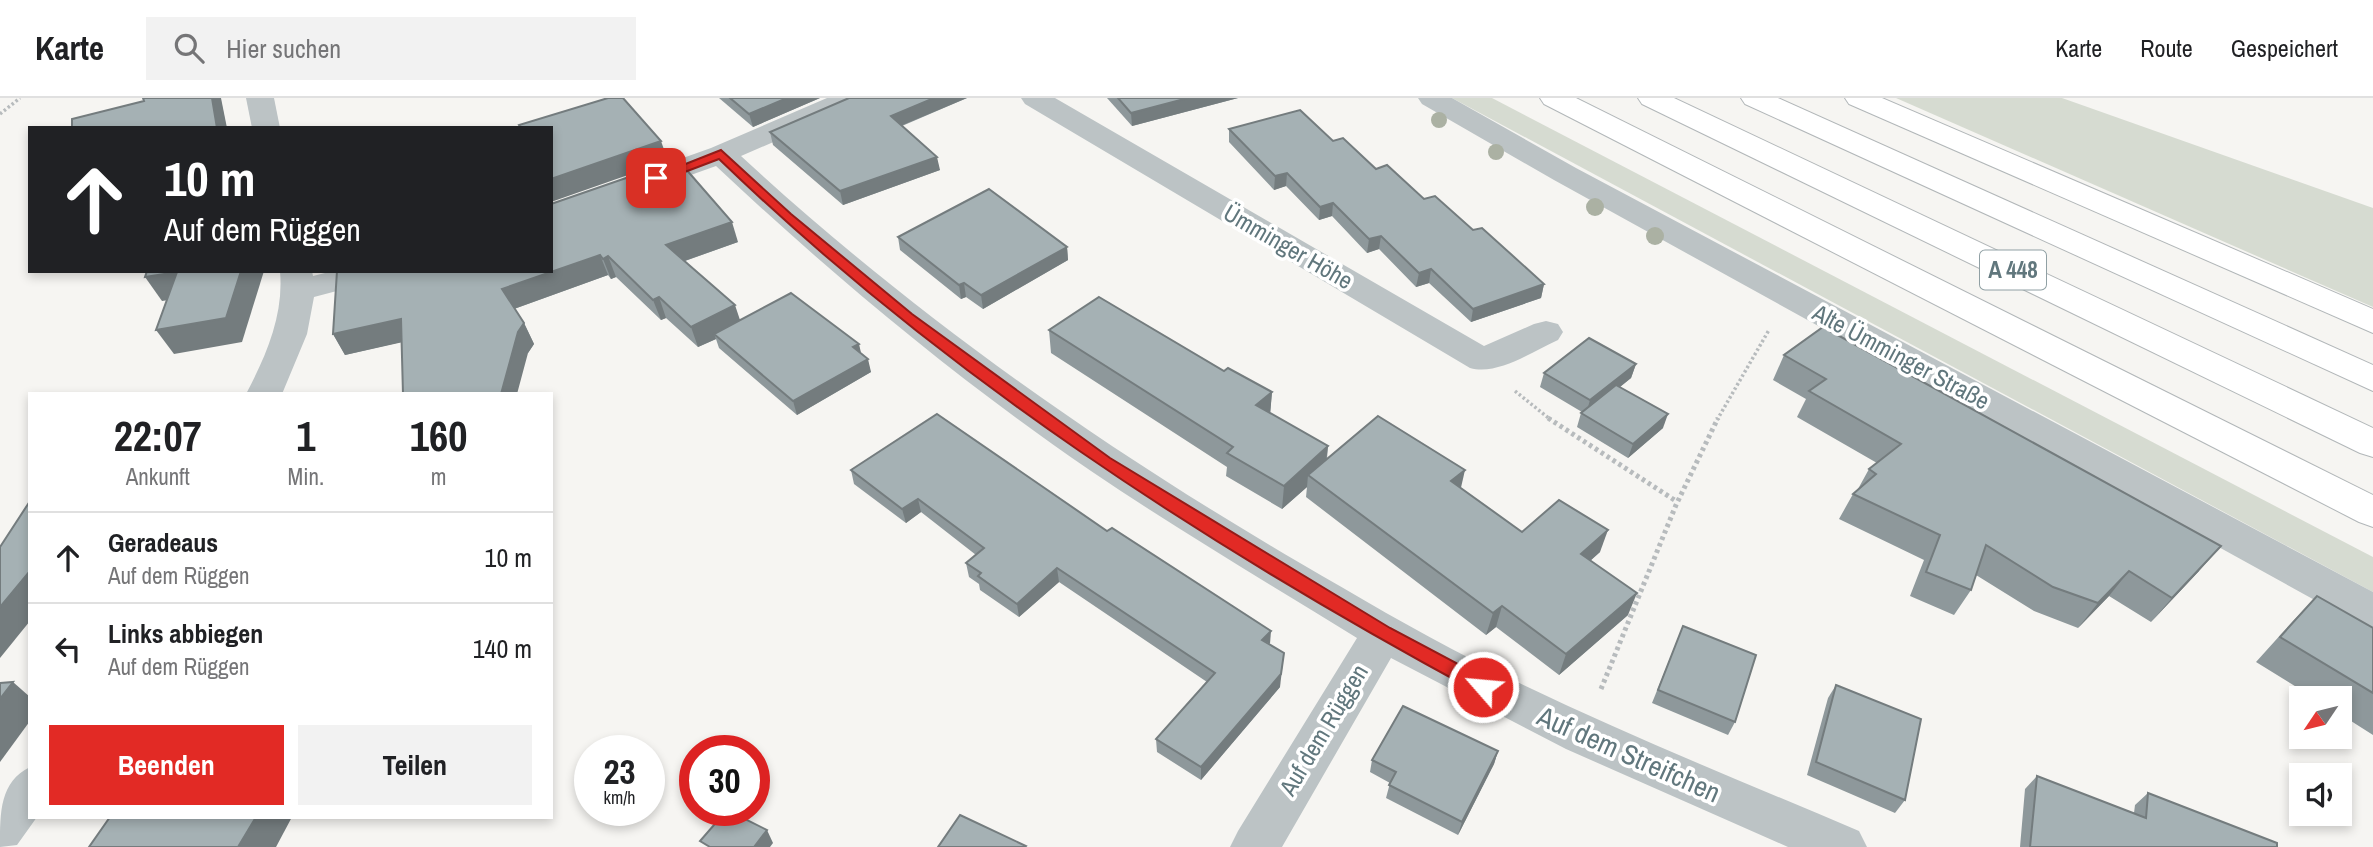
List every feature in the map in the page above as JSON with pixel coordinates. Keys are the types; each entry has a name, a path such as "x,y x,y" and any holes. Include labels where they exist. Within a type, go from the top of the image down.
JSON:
{"highway":[{"path":"1554,98 2373,512"},
{"name":"A 448","path":"1652,98 2373,444"},
{"name":"A 448","path":"1755,98 2373,379"},
{"path":"1859,98 2373,322"}],"street":[{"path":"260,98 266,126"},
{"path":"553,215 721,154 851,98"},
{"name":"Ümminger Höhe","path":"1035,98 1482,360"},
{"name":"Alte Ümminger Straße","path":"1432,98 1565,174 2373,612"},
{"path":"721,154 787,217 860,279 1022,404 1105,462 1383,633"},
{"path":"265,392 280,363 298,281 359,273"},
{"path":"1482,360 1546,332"},
{"name":"Auf dem Streifchen","path":"1383,633 1582,736 1842,847"},
{"name":"Auf dem Rüggen","path":"1255,847 1383,633"},
{"path":"0,829 28,791"}],"path":[{"path":"0,114 20,98"},
{"path":"1582,736 1676,501 1728,395 1771,327"},
{"path":"1482,360 1540,413 1676,501"}],"shaded area":[{"path":"1452,98 1492,98 2373,557 2373,592"},
{"path":"1896,98 2062,98 2373,208 2373,307"}],"building":[{"path":"143,98 212,98 217,126 72,126 72,119 144,101"},
{"path":"608,98 623,98 661,141 553,178 553,126 519,125"},
{"path":"730,98 787,98 749,114"},
{"path":"849,98 934,98 891,116 937,157 840,191 770,132"},
{"path":"1118,98 1188,98 1131,113"},
{"path":"1300,110 1333,141 1343,138 1376,169 1387,165 1424,199 1435,196 1473,230 1482,228 1544,284 1473,309 1431,269 1419,273 1381,236 1369,239 1333,203 1320,207 1287,173 1275,176 1229,129"},
{"path":"678,160 732,222 666,245 735,305 691,327 659,297 653,300 608,256 603,259 600,255 553,271 553,203"},
{"path":"989,189 1067,247 981,295 964,283 959,285 898,237"},
{"path":"146,273 171,273 145,277"},
{"path":"177,273 240,273 226,318 156,330"},
{"path":"337,273 548,273 502,289 524,323 518,332 502,392 403,392 401,319 333,334"},
{"path":"791,293 859,344 853,347 868,359 793,401 714,334"},
{"path":"1099,297 1224,371 1228,368 1272,392 1256,405 1328,446 1284,486 1227,453 1233,447 1049,330"},
{"path":"1823,327 2221,546 2172,598 2129,571 2098,603 2053,587 1986,545 1971,590 1926,572 1940,535 1853,494 1876,474 1869,469 1901,444 1809,391 1826,379 1784,355"},
{"path":"1589,338 1636,364 1590,400 1544,373"},
{"path":"1616,385 1668,414 1633,444 1581,413"},
{"path":"937,414 1107,531 1112,528 1271,631 1262,640 1284,653 1281,674 1201,767 1156,739 1215,673 1057,568 1017,604 978,576 981,573 966,563 984,548 918,499 902,509 851,470"},
{"path":"1378,416 1465,470 1451,481 1522,532 1559,500 1608,530 1581,554 1637,593 1566,654 1502,606 1493,613 1308,475"},
{"path":"28,504 28,573 0,607 0,547"},
{"path":"2317,596 2373,628 2373,693 2280,637"},
{"path":"1683,626 1756,655 1735,722 1658,690"},
{"path":"13,682 0,699 0,683"},
{"path":"1836,685 1921,719 1905,800 1816,762"},
{"path":"1403,706 1498,751 1462,822 1389,785 1396,772 1372,760"},
{"path":"2037,776 2146,818 2148,793 2277,843 2277,847 2030,847"},
{"path":"960,815 1026,846 938,847"},
{"path":"109,819 255,819 238,847 89,847"},
{"path":"713,826 759,826 767,830 754,847 710,847 700,841"}],"route":[{"path":"656,178 721,154 787,217 860,279 1022,404 1105,462 1278,569 1383,633 1483,687"}]}
